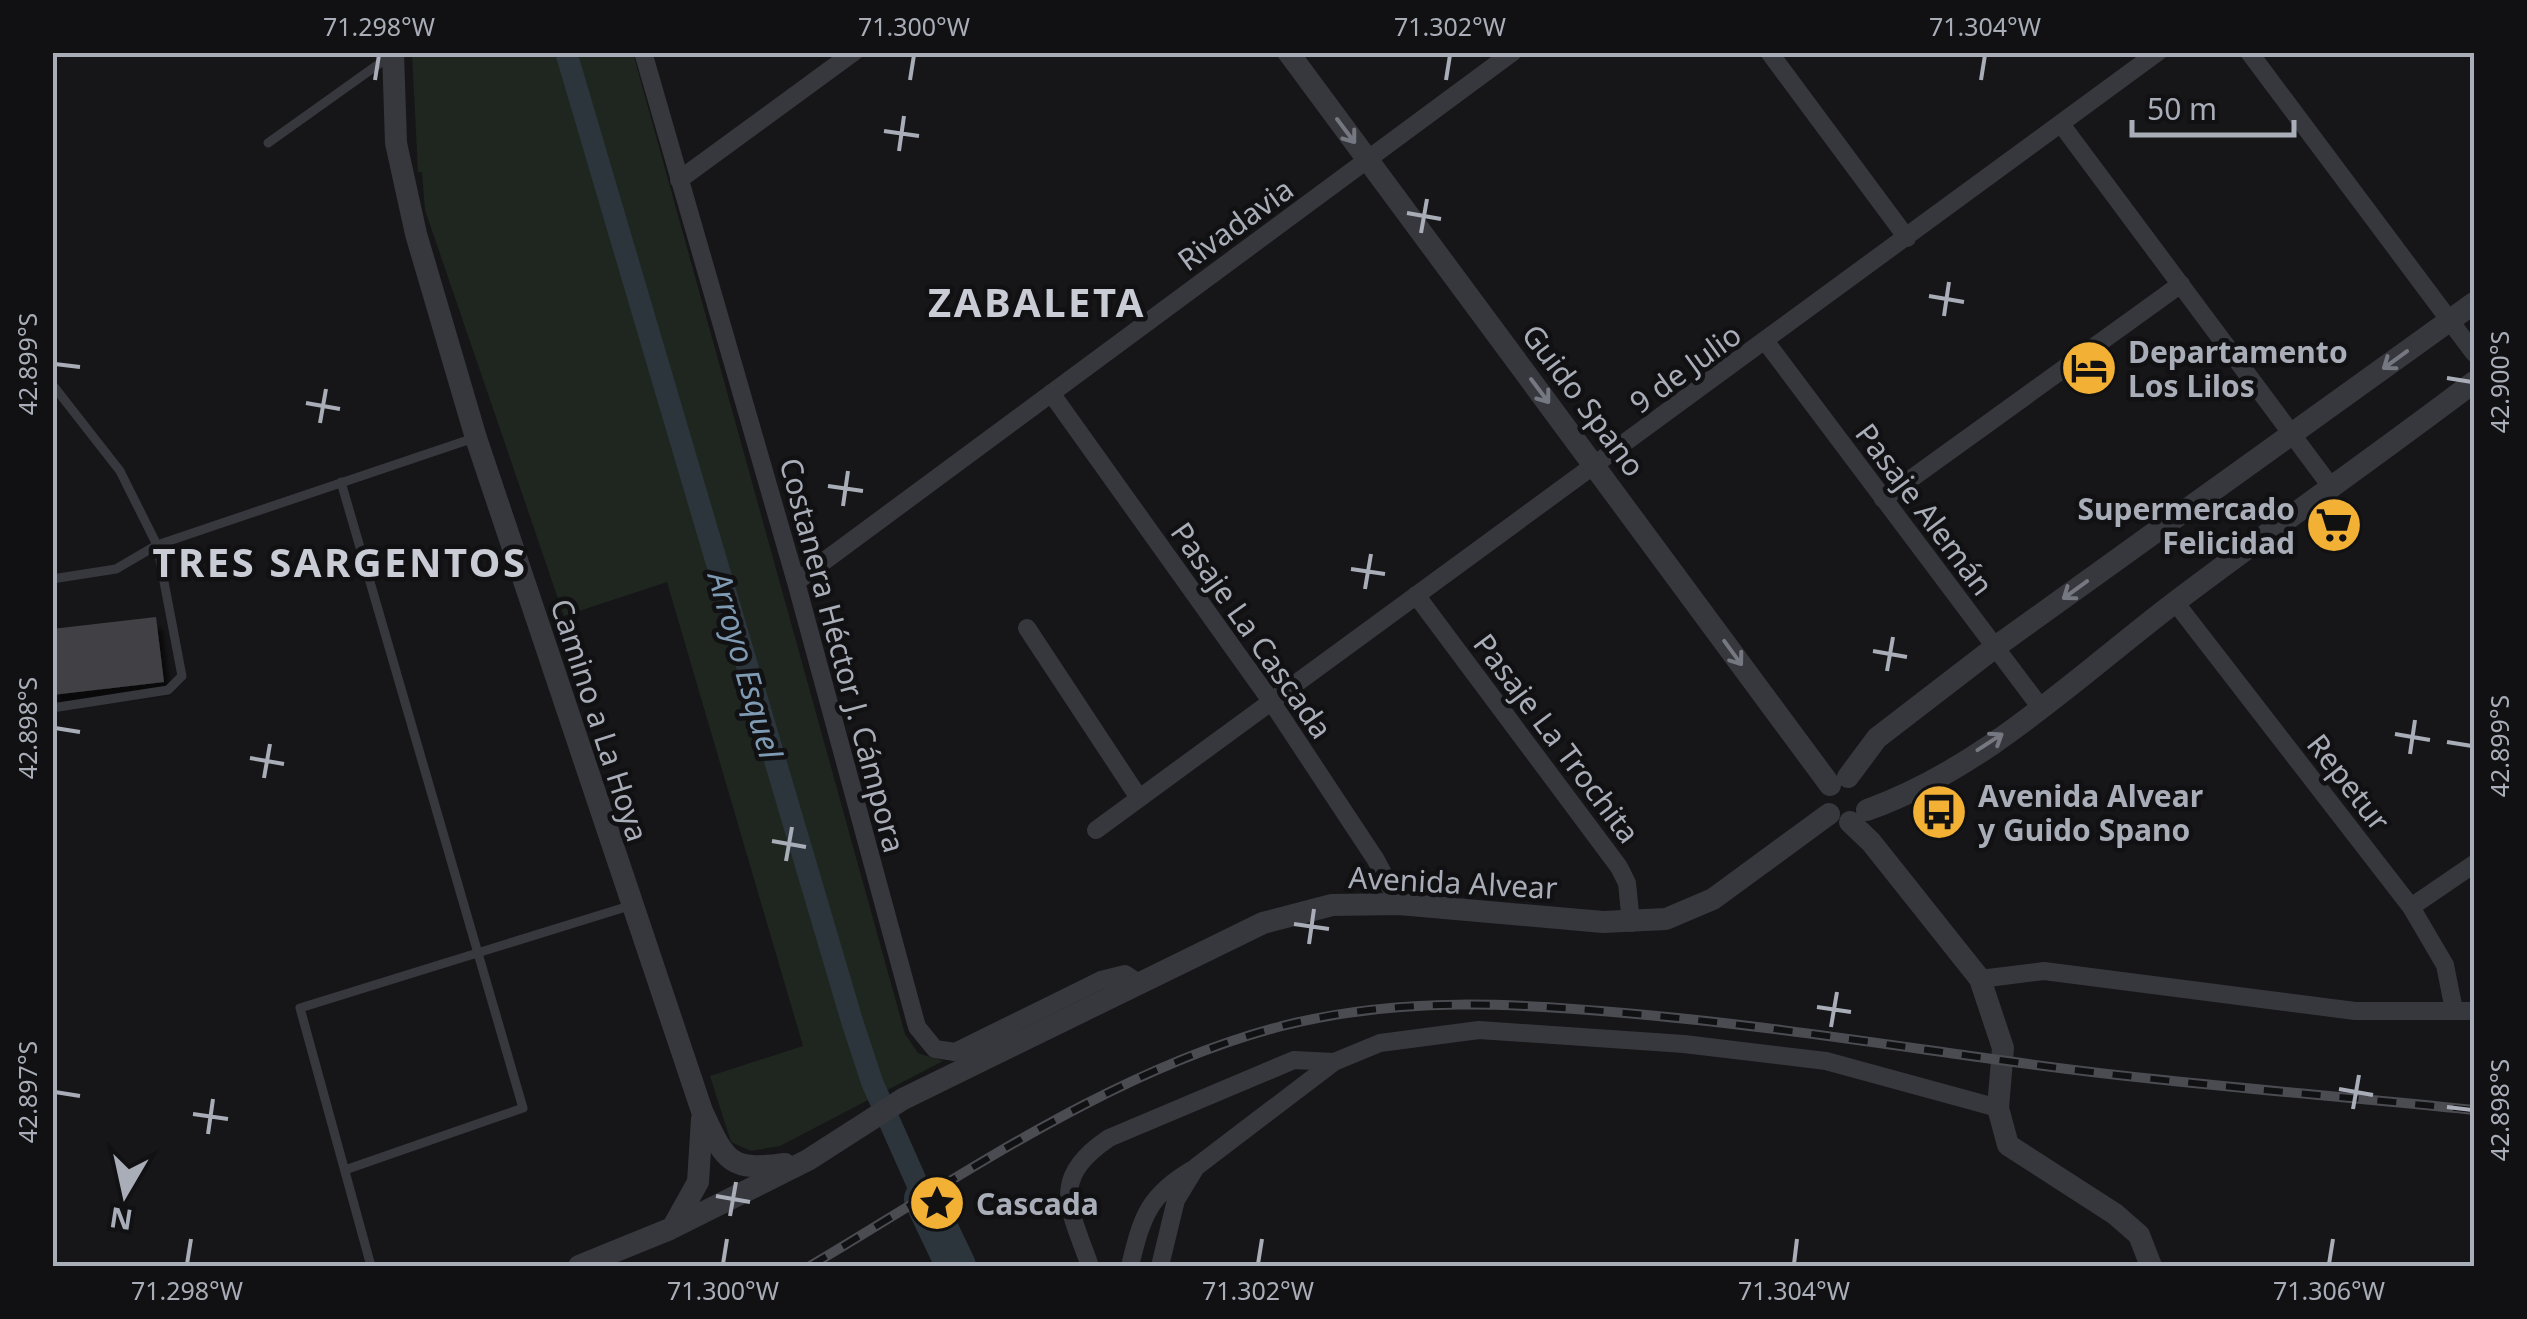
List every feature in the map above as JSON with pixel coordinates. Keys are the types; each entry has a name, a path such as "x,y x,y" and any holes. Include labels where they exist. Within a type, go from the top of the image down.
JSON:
{"street":[{"name":"Costanera Héctor J. Cámpora","path":"642,52 796,582 917,1026 935,1050 955,1052 1113,975 1126,974 1140,984"},
{"path":"679,180 854,52"},
{"name":"Guido Spano","path":"1288,52 1597,467 1839,781 1860,781 1868,791 1852,815"},
{"path":"1769,52 1907,238"},
{"name":"9 de Julio","path":"1096,830 1597,467 2158,52"},
{"path":"2249,52 2474,353"},
{"name":"Camino a La Hoya","path":"392,54 396,143 416,234 476,438 702,1111 723,1156 742,1166 808,1160"},
{"name":"Rivadavia","path":"796,582 1505,55"},
{"path":"2061,124 2332,488"},
{"path":"1883,499 2181,284"},
{"path":"2151,1266 2140,1235 2115,1214 2008,1145 1998,1108 2004,1048 1980,979 1852,815 1824,800 1876,738 1994,648 2474,302"},
{"name":"Pasaje Alemán","path":"1766,342 2042,708"},
{"name":"Avenida Alvear","path":"903,1099 1296,912 1399,904 1631,923 1666,920 1713,898 1852,815 1909,795 2042,708 2174,602 2474,382"},
{"name":"Pasaje La Cascada","path":"1051,394 1271,701 1376,860 1399,904"},
{"name":"Pasaje La Trochita","path":"1416,595 1619,867 1627,883 1631,923"},
{"name":"Repetur","path":"2174,602 2411,907 2444,965 2454,1010"},
{"path":"1027,628 1139,798"},
{"path":"2411,907 2474,864"},
{"path":"1980,979 2044,971 2355,1012 2474,1011"},
{"path":"1130,1266 1152,1201 1165,1185 1196,1167 1334,1062 1380,1043 1479,1030 1684,1044 1826,1061 1998,1108"},
{"path":"1076,1266 1069,1178 1086,1154 1109,1138 1294,1060 1334,1062"},
{"name":"Camino a La Hoya","path":"580,1266 670,1229 808,1160 903,1099"},
{"name":"Camino a La Hoya","path":"670,1229 690,1204 698,1182 702,1111"},
{"path":"1160,1266 1176,1200 1196,1167"},
{"path":"1070,1210 1090,1266"}],"lane":[{"path":"268,143 392,54"},
{"path":"52,384 120,471 157,545 182,676 168,690 52,708"},
{"path":"52,578 116,569 157,545 476,438"},
{"path":"341,482 523,1108 344,1170"},
{"path":"370,1266 300,1008 630,905"}],"shaded area":[{"path":"412,53 633,53 905,1034 918,1053 943,1061 780,1146 751,1151 731,1142 710,1076 803,1046 667,582 564,616 425,210 422,172 418,172"}],"building":[{"path":"156,617 164,682 52,695 52,629"}],"waterway":[{"name":"Arroyo Esquel","path":"566,52 852,1021 872,1082 924,1199"},
{"name":"Arroyo Esquel","path":"924,1199 956,1266"}],"railway":[{"path":"810,1266 1038,1130 1157,1070 1282,1026 1370,1010 1503,1005 1636,1014 2124,1076 2474,1110"}],"place":[{"name":"Departamento Los Lilos","path":"2089,368"},
{"name":"Supermercado Felicidad","path":"2334,525"},
{"name":"Avenida Alvear y Guido Spano","path":"1939,812"},
{"name":"Cascada","path":"937,1203"}],"district":[{"name":"ZABALETA","path":"1037,301"},
{"name":"TRES SARGENTOS","path":"340,561"}]}
